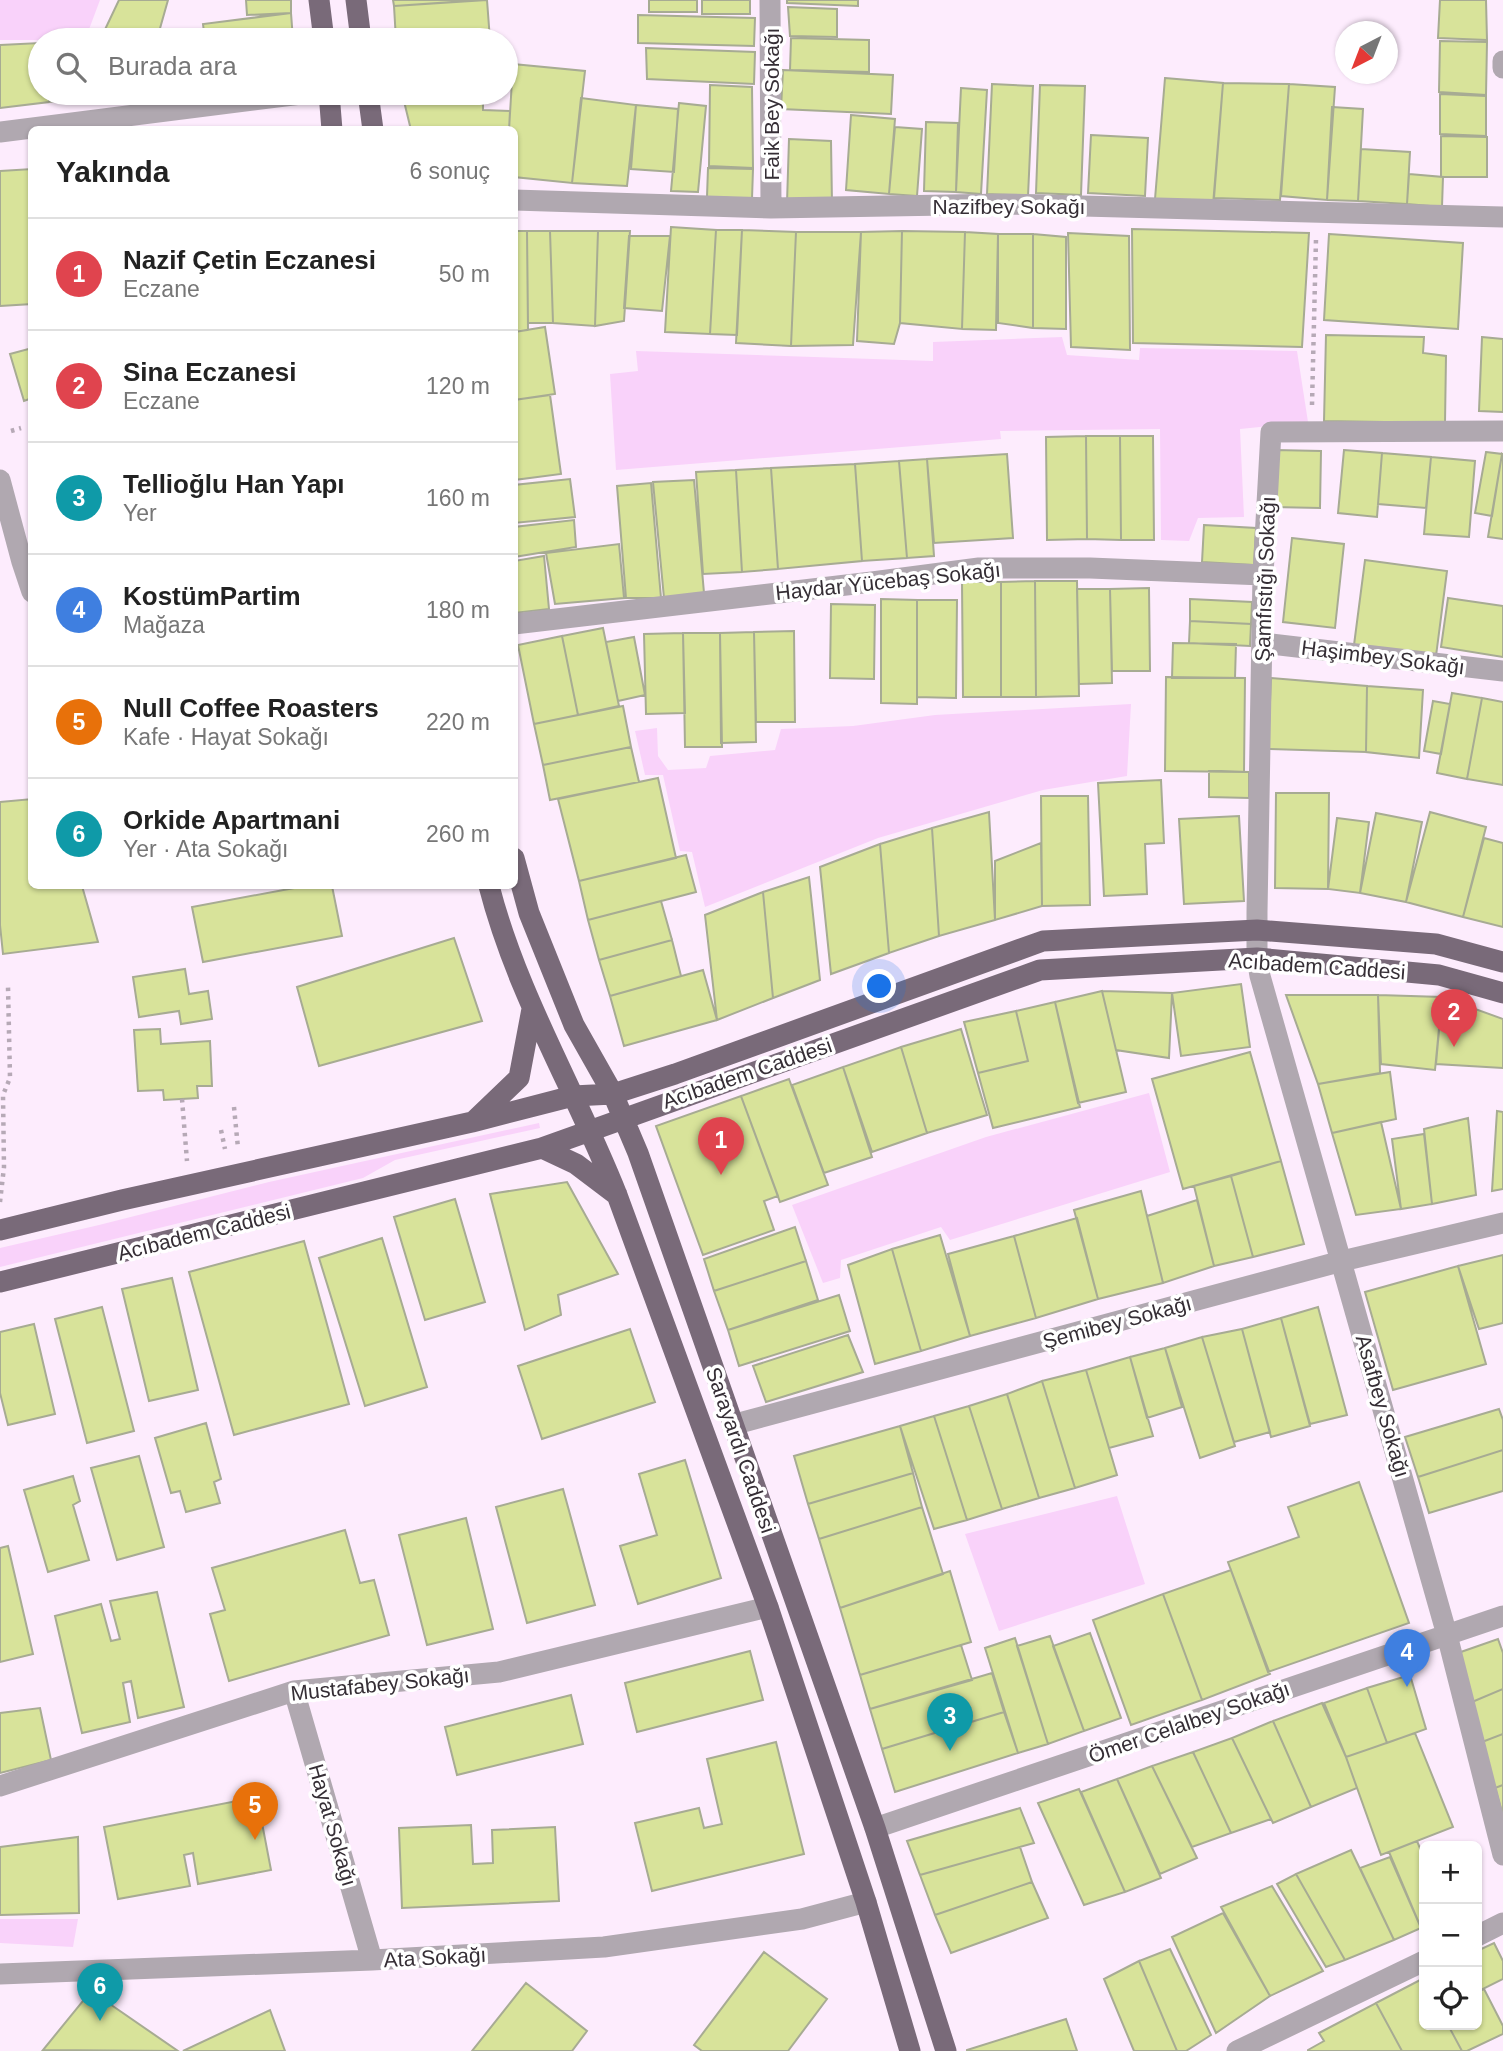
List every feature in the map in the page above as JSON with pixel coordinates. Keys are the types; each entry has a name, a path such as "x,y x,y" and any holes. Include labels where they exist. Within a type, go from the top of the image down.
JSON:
{"main road":[{"path":"319,0 322,28"},
{"path":"356,0 360,28"},
{"path":"330,105 332,126"},
{"path":"370,105 372,126"},
{"name":"Sarayardı Caddesi","path":"518,873 529,913 569,1012 624,1118 875,1828 946,2051"},
{"name":"Sarayardı Caddesi","path":"490,889 532,1009 599,1150 617,1195 768,1607 866,1902 910,2051"},
{"name":"Acıbadem Caddesi","path":"0,1230 472,1122 573,1096 613,1094 1043,941 1257,930 1437,944 1503,962"},
{"name":"Acıbadem Caddesi","path":"0,1282 542,1148 1040,970 1257,958 1438,975 1503,993"},
{"path":"472,1122 519,1078 532,1009"},
{"path":"542,1148 576,1164 617,1195"}],"street":[{"name":"Faik Bey Sokağı","path":"770,0 771,208"},
{"path":"1503,61 1503,68"},
{"path":"48,126 214,105"},
{"path":"0,132 28,128"},
{"name":"Nazifbey Sokağı","path":"518,200 771,208 1006,204 1503,218"},
{"name":"Şamfıstığı Sokağı","path":"1257,958 1263,575 1271,432 1503,431"},
{"path":"0,480 9,546 28,584"},
{"name":"Haydar Yücebaş Sokağı","path":"518,624 979,568 1090,568 1263,575"},
{"name":"Haşimbey Sokağı","path":"1263,643 1503,671"},
{"name":"Asafbey Sokağı","path":"1257,958 1447,1636 1503,1855"},
{"name":"Şemibey Sokağı","path":"732,1425 1342,1261 1503,1223"},
{"name":"Mustafabey Sokağı","path":"0,1786 294,1690 499,1672 768,1607"},
{"name":"Ömer Celalbey Sokağı","path":"875,1828 1503,1616"},
{"name":"Hayat Sokağı","path":"294,1690 372,1960"},
{"name":"Ata Sokağı","path":"0,1974 372,1960 604,1947 802,1919 866,1902"},
{"path":"1482,1934 1503,1923"},
{"path":"1237,2051 1419,1963"}],"path":[{"path":"1312,414 1316,236"},
{"path":"10,431 21,428"},
{"path":"0,1203 4,1167 3,1095 10,1078 8,987"},
{"path":"181,1099 187,1163"},
{"path":"234,1107 236,1138"},
{"path":"222,1130 223,1141"}],"shaded area":[{"path":"0,0 100,0 90,28 28,28 28,40 0,40"},
{"path":"1062,337 1067,355 1139,360 1140,348 1297,351 1308,422 1240,429 1244,517 1198,518 1189,541 1161,540 1160,429 1000,431 1001,439 616,470 610,374 638,371 636,351 933,361 933,342"},
{"path":"1131,704 1127,776 1043,790 878,838 705,907 692,852 680,851 663,775 645,775 635,731 657,728 658,756 668,770 706,768 710,756 775,750 781,729 853,726 935,715"},
{"path":"1149,1093 1170,1172 950,1240 941,1227 841,1260 840,1278 823,1283 792,1205 986,1137"},
{"path":"539,1123 540,1128 395,1160 363,1178 0,1267 0,1248 269,1182"},
{"path":"1117,1496 1145,1584 999,1631 965,1534"},
{"path":"0,1919 78,1919 73,1947 0,1943"}],"building":[{"path":"119,0 168,0 160,28 106,28"},
{"path":"246,0 291,0 291,13 247,15"},
{"path":"393,0 481,0 394,6"},
{"path":"487,0 489,28 395,28 394,6"},
{"path":"649,0 697,0 697,12 649,12"},
{"path":"702,0 750,0 750,14 702,14"},
{"path":"787,0 858,0 858,6 787,3"},
{"path":"1440,0 1486,0 1487,40 1438,38"},
{"path":"788,7 837,9 837,37 790,36"},
{"path":"291,13 292,28 204,28 203,24"},
{"path":"638,15 755,18 754,46 638,43"},
{"path":"791,38 869,40 869,72 790,70"},
{"path":"1440,41 1487,42 1486,95 1439,92"},
{"path":"28,44 28,105 0,108 0,45"},
{"path":"646,48 755,52 754,84 647,79"},
{"path":"518,64 585,71 572,183 518,177 518,126 509,126 511,105 518,105"},
{"path":"783,70 893,75 891,114 781,109"},
{"path":"1165,78 1223,83 1213,205 1155,199"},
{"path":"1223,83 1289,84 1280,200 1214,198"},
{"path":"992,84 1033,86 1028,196 987,194"},
{"path":"1289,84 1335,87 1327,200 1281,196"},
{"path":"710,85 752,87 753,168 709,166"},
{"path":"1040,85 1085,86 1081,195 1036,193"},
{"path":"961,88 987,90 981,194 956,192"},
{"path":"1440,94 1486,96 1486,136 1440,134"},
{"path":"581,98 636,105 627,186 572,183"},
{"path":"679,103 706,106 698,192 671,191"},
{"path":"405,105 483,105 483,110 510,111 509,126 410,126"},
{"path":"636,105 678,109 674,172 631,169"},
{"path":"1332,107 1363,109 1358,201 1327,200"},
{"path":"851,115 895,119 889,194 846,190"},
{"path":"926,122 958,123 956,192 924,191"},
{"path":"895,127 922,129 917,196 889,194"},
{"path":"1091,135 1148,138 1145,196 1088,193"},
{"path":"1441,136 1487,137 1487,177 1441,177"},
{"path":"789,139 831,141 832,204 787,203"},
{"path":"1361,149 1410,152 1407,204 1358,201"},
{"path":"708,168 753,169 752,199 707,197"},
{"path":"28,169 28,304 0,306 0,171"},
{"path":"1409,174 1443,177 1442,207 1407,204"},
{"path":"671,227 716,230 710,334 665,332"},
{"path":"1132,229 1309,233 1302,347 1133,343"},
{"path":"716,230 742,230 737,335 710,334"},
{"path":"742,230 796,232 791,346 736,343"},
{"path":"518,231 527,231 528,330 518,331"},
{"path":"527,231 550,231 553,323 528,323"},
{"path":"550,231 598,231 595,326 553,323"},
{"path":"598,231 630,231 624,321 595,326"},
{"path":"902,231 900,323 894,344 857,341 861,232"},
{"path":"902,231 965,232 962,329 900,323"},
{"path":"796,232 861,232 853,345 791,346"},
{"path":"965,232 998,234 996,330 962,329"},
{"path":"1068,233 1129,236 1130,350 1071,347"},
{"path":"998,234 1033,234 1033,328 998,323"},
{"path":"1033,234 1066,237 1066,329 1033,328"},
{"path":"1329,234 1463,243 1458,329 1324,320"},
{"path":"629,236 670,236 662,311 624,308"},
{"path":"545,327 555,394 518,399 518,331"},
{"path":"1326,335 1424,337 1423,353 1446,356 1445,423 1324,421"},
{"path":"1482,337 1503,339 1503,412 1479,411"},
{"path":"28,349 28,400 24,401 10,354"},
{"path":"550,395 561,474 518,479 518,399"},
{"path":"1086,436 1087,539 1047,540 1046,437"},
{"path":"1086,436 1120,436 1121,540 1087,539"},
{"path":"1120,436 1153,436 1154,540 1121,540"},
{"path":"1275,450 1321,451 1320,508 1273,507"},
{"path":"1344,450 1382,453 1377,517 1338,513"},
{"path":"1486,452 1502,454 1492,516 1475,513"},
{"path":"1382,453 1431,457 1426,508 1378,504"},
{"path":"1007,454 1013,538 934,543 927,459"},
{"path":"1503,455 1503,539 1488,537"},
{"path":"1431,457 1475,461 1469,537 1424,534"},
{"path":"927,459 934,556 907,558 899,461"},
{"path":"899,461 907,558 862,561 855,464"},
{"path":"855,464 862,561 778,569 771,468"},
{"path":"771,468 778,569 742,572 736,470"},
{"path":"736,470 742,572 703,574 696,472"},
{"path":"570,479 575,517 518,523 518,485"},
{"path":"694,480 704,593 664,598 653,482"},
{"path":"651,483 661,598 626,598 617,486"},
{"path":"574,520 576,547 518,556 518,527"},
{"path":"1204,525 1256,528 1254,565 1202,562"},
{"path":"1292,538 1344,544 1335,628 1283,622"},
{"path":"619,544 624,598 555,604 546,553"},
{"path":"544,556 549,609 518,613 518,560"},
{"path":"1365,560 1447,571 1436,656 1354,645"},
{"path":"1035,581 1036,697 1001,697 1001,582"},
{"path":"1035,581 1077,581 1079,696 1036,697"},
{"path":"962,582 1001,582 1001,697 963,697"},
{"path":"1149,588 1150,671 1112,671 1110,589"},
{"path":"1077,589 1110,589 1112,683 1079,684"},
{"path":"1448,598 1503,606 1503,657 1441,647"},
{"path":"881,599 917,600 917,704 881,703"},
{"path":"1190,599 1252,602 1251,624 1190,621"},
{"path":"917,600 957,600 956,698 917,697"},
{"path":"831,604 875,605 874,679 830,678"},
{"path":"1190,621 1251,624 1250,646 1189,643"},
{"path":"603,628 619,706 578,715 562,636"},
{"path":"794,631 795,722 756,722 754,632"},
{"path":"754,632 756,742 721,743 720,633"},
{"path":"683,633 685,713 646,714 644,634"},
{"path":"683,633 720,633 722,747 685,747"},
{"path":"562,636 578,715 534,724 518,645"},
{"path":"634,637 645,695 618,701 606,642"},
{"path":"1173,643 1236,644 1235,678 1172,678"},
{"path":"1166,677 1245,678 1244,772 1165,771"},
{"path":"1271,678 1367,686 1366,752 1268,749"},
{"path":"1367,686 1423,690 1419,758 1366,752"},
{"path":"1452,693 1482,698 1467,779 1437,773"},
{"path":"1482,698 1503,702 1503,785 1467,779"},
{"path":"1433,701 1450,704 1441,754 1424,751"},
{"path":"623,706 631,747 543,765 534,724"},
{"path":"631,747 639,782 550,800 543,765"},
{"path":"1209,771 1249,772 1249,798 1209,797"},
{"path":"658,778 676,858 579,881 558,799"},
{"path":"1161,780 1164,843 1145,844 1147,894 1104,896 1098,783"},
{"path":"1276,793 1329,793 1328,889 1275,888"},
{"path":"1041,796 1088,796 1090,905 1042,906"},
{"path":"28,799 28,889 83,889 98,942 3,954 0,925 0,802"},
{"path":"989,812 995,920 939,936 932,828"},
{"path":"1430,812 1486,827 1463,917 1406,902"},
{"path":"1376,813 1422,822 1406,902 1360,893"},
{"path":"1239,816 1244,901 1184,904 1179,819"},
{"path":"1337,818 1369,822 1360,893 1328,889"},
{"path":"932,828 939,936 889,953 880,844"},
{"path":"1484,838 1503,843 1503,927 1463,917"},
{"path":"1041,843 1042,906 995,920 995,861"},
{"path":"880,844 889,953 831,974 820,867"},
{"path":"686,855 696,892 588,920 579,881"},
{"path":"809,877 820,980 773,998 763,892"},
{"path":"289,889 333,889 342,936 203,962 192,907"},
{"path":"763,892 773,998 717,1020 705,915"},
{"path":"661,901 672,940 599,960 588,920"},
{"path":"454,938 482,1021 319,1066 297,987"},
{"path":"672,940 681,976 610,996 599,960"},
{"path":"185,969 189,994 208,991 212,1019 181,1024 179,1011 139,1017 133,977"},
{"path":"703,970 717,1020 624,1046 610,996"},
{"path":"1241,984 1250,1047 1181,1056 1172,993"},
{"path":"1102,991 1126,1092 1078,1103 1055,1002"},
{"path":"1102,991 1172,993 1169,1058 1116,1050"},
{"path":"1286,995 1378,995 1380,1073 1318,1084"},
{"path":"1378,995 1442,997 1435,1070 1381,1064"},
{"path":"1442,997 1503,1019 1503,1068 1436,1064"},
{"path":"1055,1002 1080,1107 993,1128 978,1073 1028,1061 1016,1011"},
{"path":"1016,1011 1028,1061 978,1073 964,1022"},
{"path":"160,1029 161,1044 210,1041 212,1086 197,1086 198,1098 164,1100 163,1090 138,1091 134,1030"},
{"path":"961,1029 987,1115 927,1133 901,1047"},
{"path":"901,1047 927,1133 872,1152 843,1067"},
{"path":"1250,1052 1281,1161 1183,1189 1152,1079"},
{"path":"843,1067 872,1157 824,1173 792,1085"},
{"path":"1390,1072 1396,1119 1332,1133 1318,1084"},
{"path":"789,1079 828,1185 780,1202 741,1096"},
{"path":"741,1096 778,1196 764,1201 774,1230 703,1255 656,1126"},
{"path":"1497,1111 1503,1112 1503,1189 1492,1191"},
{"path":"1468,1118 1476,1195 1432,1204 1424,1129"},
{"path":"1381,1122 1401,1209 1356,1215 1332,1133"},
{"path":"1424,1134 1432,1204 1401,1209 1392,1139"},
{"path":"1281,1161 1304,1244 1253,1257 1231,1176"},
{"path":"1231,1176 1253,1257 1214,1266 1194,1186"},
{"path":"567,1182 618,1274 558,1295 561,1315 525,1330 490,1194"},
{"path":"1141,1191 1163,1283 1098,1299 1074,1210"},
{"path":"455,1199 485,1302 425,1320 394,1217"},
{"path":"1197,1200 1214,1266 1163,1283 1147,1216"},
{"path":"1077,1218 1098,1299 1036,1318 1014,1236"},
{"path":"795,1227 806,1261 714,1291 704,1259"},
{"path":"940,1235 970,1336 921,1351 892,1249"},
{"path":"1014,1236 1036,1318 970,1336 948,1254"},
{"path":"382,1238 427,1387 365,1406 319,1258"},
{"path":"304,1241 349,1404 234,1435 189,1272"},
{"path":"892,1249 921,1351 875,1364 848,1265"},
{"path":"1503,1255 1503,1323 1479,1329 1458,1266"},
{"path":"806,1261 818,1300 728,1330 714,1291"},
{"path":"1458,1266 1486,1364 1393,1390 1365,1292"},
{"path":"172,1278 198,1390 149,1401 122,1289"},
{"path":"839,1295 850,1331 739,1366 728,1330"},
{"path":"102,1307 134,1431 87,1443 55,1319"},
{"path":"1318,1307 1347,1415 1310,1424 1281,1318"},
{"path":"1281,1318 1310,1426 1271,1437 1242,1329"},
{"path":"34,1324 55,1414 8,1425 0,1393 0,1332"},
{"path":"630,1329 655,1402 542,1439 518,1366"},
{"path":"1242,1329 1270,1432 1234,1442 1202,1337"},
{"path":"848,1335 863,1372 766,1402 753,1366"},
{"path":"1202,1337 1235,1446 1200,1458 1165,1348"},
{"path":"1165,1348 1182,1407 1147,1418 1130,1357"},
{"path":"1130,1357 1153,1436 1109,1448 1086,1370"},
{"path":"1086,1370 1117,1475 1075,1488 1042,1381"},
{"path":"1042,1381 1075,1488 1039,1498 1007,1394"},
{"path":"1007,1394 1039,1498 1002,1509 969,1406"},
{"path":"969,1406 1002,1509 967,1520 934,1416"},
{"path":"1499,1409 1503,1420 1503,1450 1418,1477 1405,1437"},
{"path":"934,1416 967,1520 934,1529 900,1426"},
{"path":"206,1423 221,1479 214,1482 220,1503 186,1512 180,1491 171,1493 155,1438"},
{"path":"900,1426 913,1473 808,1504 794,1456"},
{"path":"1503,1450 1503,1491 1429,1513 1418,1477"},
{"path":"139,1456 164,1547 117,1560 91,1468"},
{"path":"685,1460 721,1578 638,1604 620,1546 657,1535 639,1474"},
{"path":"913,1473 922,1507 819,1539 808,1504"},
{"path":"73,1476 80,1501 73,1505 89,1560 48,1572 24,1490"},
{"path":"1359,1482 1409,1623 1268,1672 1228,1562 1299,1537 1288,1507"},
{"path":"563,1489 595,1605 527,1623 496,1507"},
{"path":"922,1507 943,1574 840,1608 819,1539"},
{"path":"466,1518 493,1629 427,1645 399,1535"},
{"path":"345,1530 360,1583 374,1580 389,1635 229,1681 210,1614 225,1610 212,1568"},
{"path":"8,1546 33,1654 0,1662 0,1548"},
{"path":"1231,1570 1270,1674 1202,1700 1163,1594"},
{"path":"950,1571 971,1642 860,1675 840,1608"},
{"path":"157,1592 184,1707 138,1718 131,1681 123,1683 130,1722 82,1733 55,1616 101,1604 111,1641 120,1639 110,1601"},
{"path":"1163,1594 1202,1700 1131,1725 1093,1620"},
{"path":"1090,1633 1121,1718 1084,1731 1053,1646"},
{"path":"1050,1636 1084,1731 1048,1744 1017,1646"},
{"path":"1015,1638 1048,1744 1018,1753 985,1648"},
{"path":"1498,1639 1503,1653 1503,1689 1472,1702 1458,1653"},
{"path":"961,1645 972,1680 870,1709 860,1675"},
{"path":"750,1651 763,1700 637,1732 625,1683"},
{"path":"992,1673 1004,1712 882,1749 870,1709"},
{"path":"1410,1675 1426,1729 1387,1743 1367,1688"},
{"path":"1367,1688 1387,1743 1346,1757 1324,1703"},
{"path":"1503,1689 1503,1734 1482,1742 1472,1702"},
{"path":"571,1695 583,1744 457,1775 445,1727"},
{"path":"1322,1703 1357,1788 1311,1807 1273,1721"},
{"path":"40,1708 51,1760 0,1773 0,1713"},
{"path":"1004,1712 1018,1753 895,1792 882,1749"},
{"path":"1273,1721 1311,1807 1273,1823 1232,1738"},
{"path":"1415,1733 1453,1827 1381,1855 1346,1757"},
{"path":"1503,1734 1503,1785 1495,1788 1482,1742"},
{"path":"1232,1738 1271,1819 1231,1833 1193,1752"},
{"path":"776,1742 804,1854 652,1891 635,1823 699,1808 704,1828 722,1824 707,1759"},
{"path":"1193,1752 1231,1833 1192,1847 1152,1766"},
{"path":"1152,1766 1197,1858 1160,1874 1117,1779"},
{"path":"1117,1779 1161,1878 1125,1892 1081,1792"},
{"path":"1503,1785 1503,1816 1495,1788"},
{"path":"1079,1789 1125,1892 1084,1905 1038,1803"},
{"path":"257,1797 271,1870 198,1884 193,1853 184,1855 190,1886 118,1899 104,1827"},
{"path":"1020,1808 1034,1843 920,1875 907,1841"},
{"path":"471,1825 473,1864 493,1863 492,1830 555,1827 559,1901 402,1908 399,1828"},
{"path":"78,1837 79,1913 0,1915 0,1847"},
{"path":"1417,1841 1419,1923 1389,1852"},
{"path":"1020,1847 1032,1882 935,1915 920,1875"},
{"path":"1351,1850 1394,1940 1345,1960 1296,1874"},
{"path":"1390,1857 1419,1929 1394,1940 1360,1868"},
{"path":"1296,1874 1345,1960 1326,1967 1277,1884"},
{"path":"1032,1882 1048,1918 951,1953 935,1915"},
{"path":"1272,1886 1323,1971 1270,1996 1221,1907"},
{"path":"1223,1913 1270,1996 1216,2033 1172,1937"},
{"path":"1494,1943 1503,1961 1503,1979 1482,1990 1482,1967 1482,1949"},
{"path":"1170,1949 1211,2035 1186,2051 1177,2051 1139,1961"},
{"path":"764,1952 827,1999 788,2051 702,2051 694,2045"},
{"path":"1139,1961 1177,2051 1134,2051 1104,1979"},
{"path":"1419,1981 1419,2030 1451,2030 1462,2051 1402,2051 1376,2003"},
{"path":"526,1983 587,2031 572,2051 472,2051"},
{"path":"1484,1989 1503,2026 1503,2034 1462,2051 1451,2030 1482,2030"},
{"path":"91,1991 178,2051 43,2050"},
{"path":"1376,2003 1402,2051 1308,2051 1324,2041 1319,2033"},
{"path":"270,2010 285,2051 183,2051"},
{"path":"1066,2019 1077,2051 967,2051 967,2050"}],"place":[{"name":"Sina Eczanesi","path":"1454,1047"},
{"name":"Nazif Çetin Eczanesi","path":"721,1175"},
{"name":"KostümPartim","path":"1407,1687"},
{"name":"Tellioğlu Han Yapı","path":"950,1751"},
{"name":"Null Coffee Roasters","path":"255,1840"},
{"name":"Orkide Apartmani","path":"100,2021"}]}
